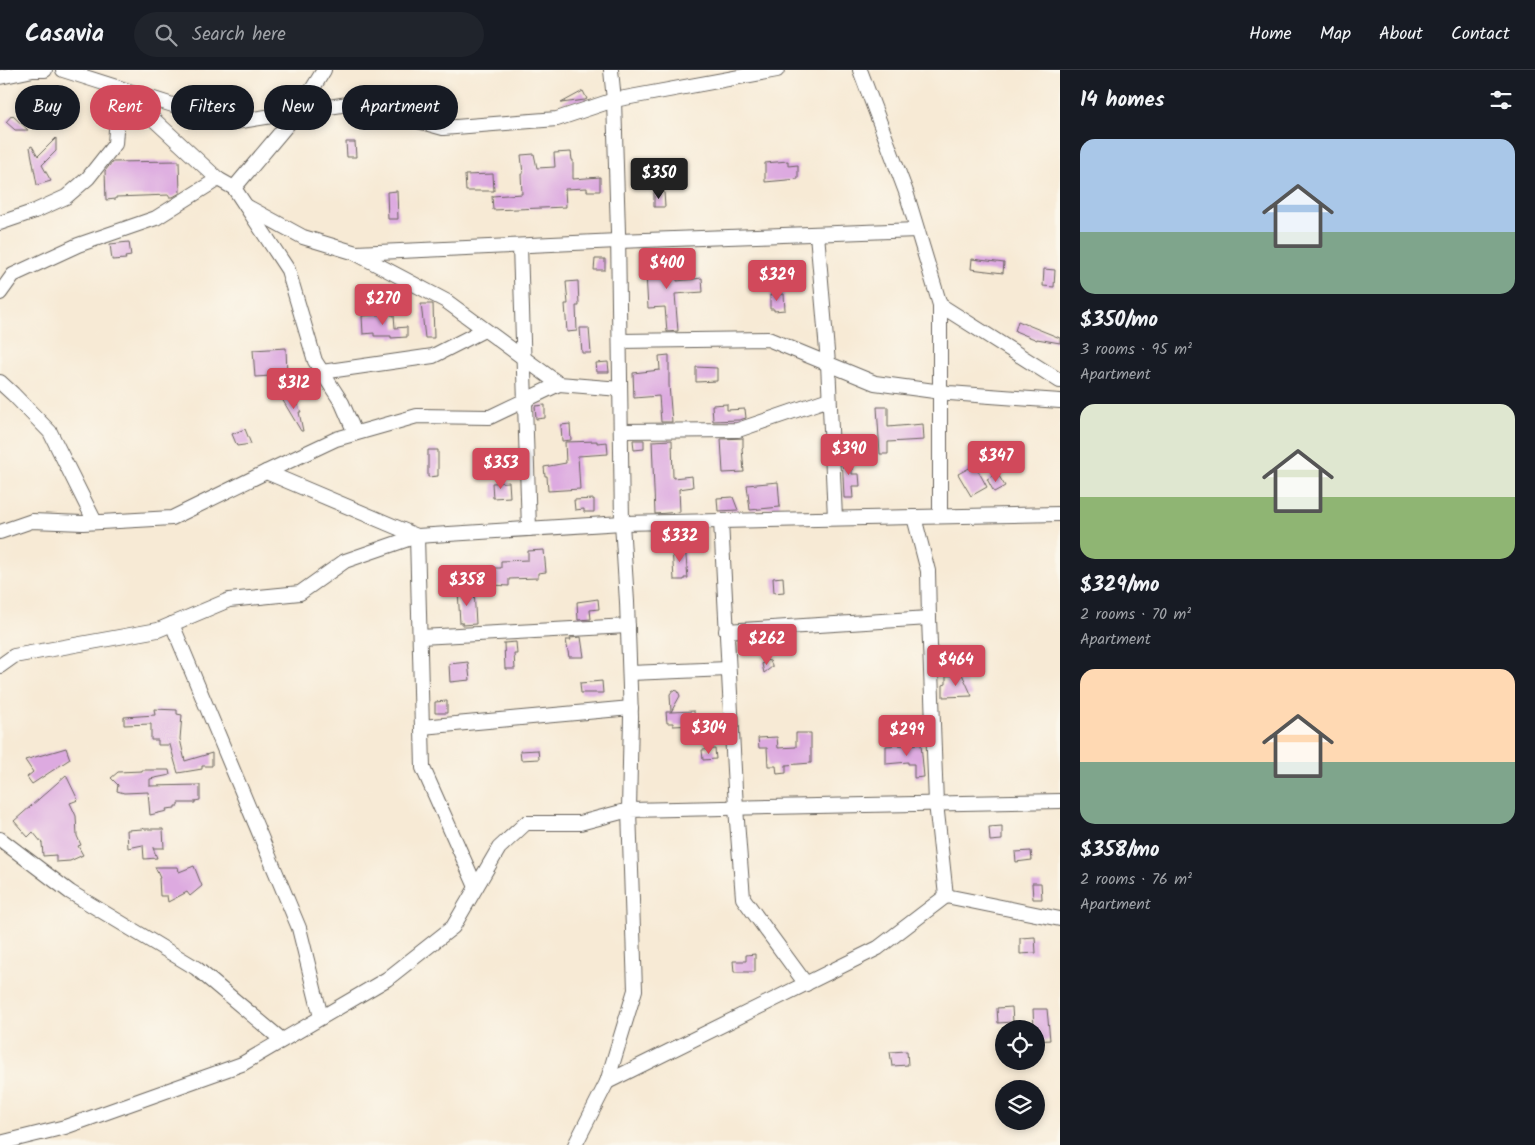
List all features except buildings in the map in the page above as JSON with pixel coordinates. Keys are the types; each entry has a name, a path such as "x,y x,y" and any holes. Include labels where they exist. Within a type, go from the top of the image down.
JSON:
{"street":[{"path":"0,77 33,70 45,70"},
{"path":"62,70 110,85"},
{"path":"315,85 324,70"},
{"path":"575,1145 607,1082 635,990 629,810 630,674 622,523 618,241 614,100 611,70"},
{"path":"332,107 354,103 443,128 557,119 614,100 777,70"},
{"path":"860,70 906,192 940,305 940,516"},
{"path":"161,101 229,123 264,117"},
{"path":"161,127 218,180 234,188 288,270 315,360 342,403 355,434"},
{"path":"0,223 35,211 66,197 88,178 115,144 116,130"},
{"path":"234,188 283,130"},
{"path":"0,293 14,275 78,245 156,218 218,180"},
{"path":"246,206 303,237 356,253 446,301 559,384 620,389"},
{"path":"356,253 917,230"},
{"path":"817,234 828,363 835,518"},
{"path":"520,246 529,529"},
{"path":"940,305 1060,381"},
{"path":"322,372 433,356 484,330"},
{"path":"620,341 768,339 875,383 940,392 1060,401"},
{"path":"0,382 50,432 95,522"},
{"path":"0,532 32,521 95,522 172,518 336,439 417,416 490,417 559,384"},
{"path":"621,430 738,430 829,399"},
{"path":"266,472 417,536"},
{"path":"0,666 14,656 158,630 229,600 300,593 345,561 417,536 622,523 1060,514"},
{"path":"914,517 928,571 936,804 946,896"},
{"path":"720,521 736,808 743,898 806,984"},
{"path":"417,536 423,768 476,887"},
{"path":"726,631 929,618"},
{"path":"172,624 298,928 321,1017"},
{"path":"420,637 628,626"},
{"path":"630,674 728,669"},
{"path":"422,727 630,708"},
{"path":"0,1143 65,1127 242,1064 387,979 453,927 499,848 526,823 580,823 629,810 1060,801"},
{"path":"0,839 70,892 196,968 282,1040"},
{"path":"607,1082 878,948 946,896 1060,918"}]}
